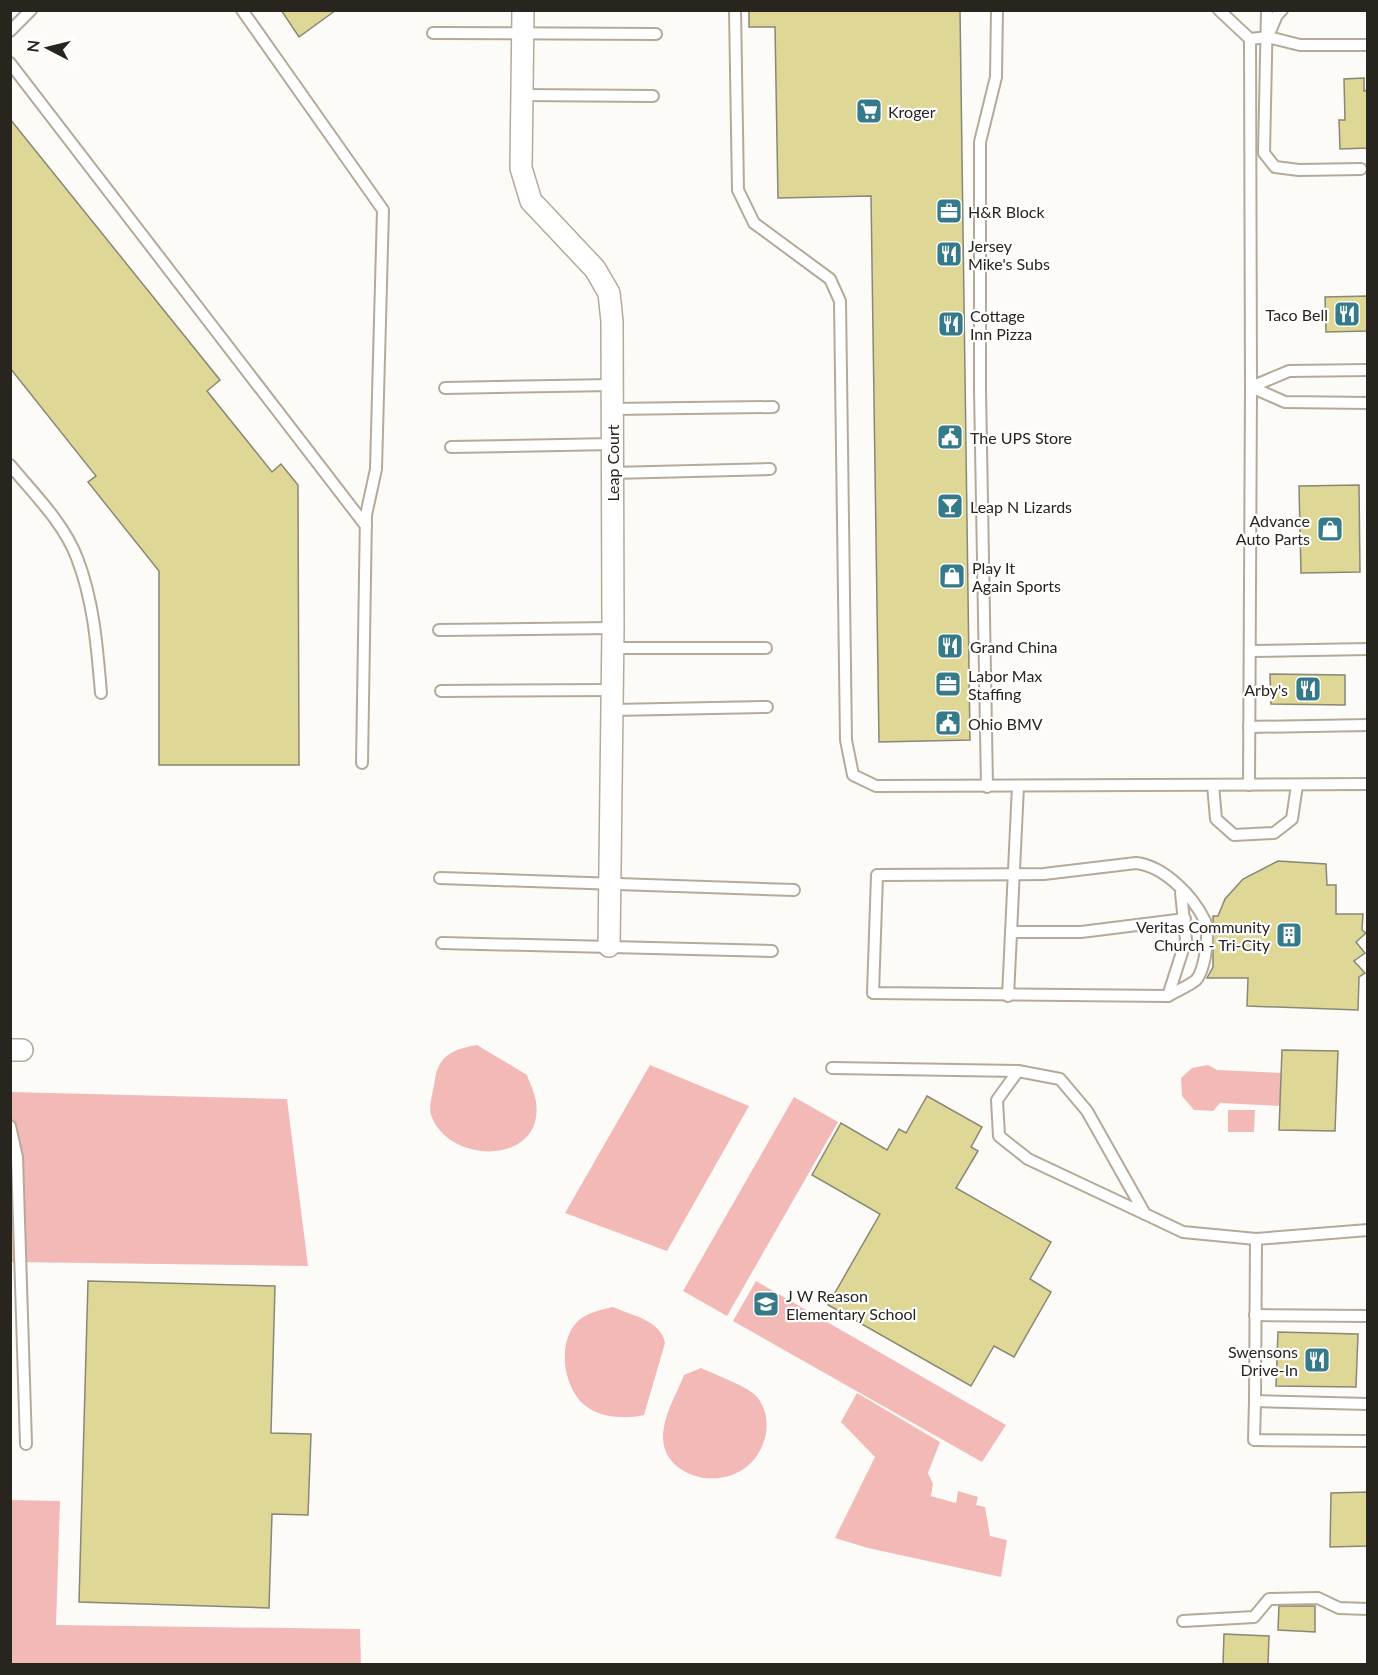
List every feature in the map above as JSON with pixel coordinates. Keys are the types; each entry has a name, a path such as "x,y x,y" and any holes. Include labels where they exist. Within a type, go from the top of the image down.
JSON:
{"street":[{"name":"Leap Court","path":"524,10 521,168 531,201 595,269 609,293 612,321 613,700 609,946"}],"lane":[{"path":"10,31 32,10"},
{"path":"242,10 382,210 376,469 366,526 362,763"},
{"path":"735,10 738,190 754,223 830,279 840,301 846,740 853,775 876,786 1368,784"},
{"path":"987,787 980,151 996,77 998,10"},
{"path":"1219,10 1250,39 1249,785"},
{"path":"1267,10 1264,153 1275,167 1299,170 1360,169"},
{"path":"1268,37 1277,15 1282,10"},
{"path":"433,33 656,34"},
{"path":"1250,39 1268,37 1300,45 1368,45"},
{"path":"10,63 366,526"},
{"path":"522,95 653,96"},
{"path":"1251,387 1289,371 1368,370"},
{"path":"445,388 612,385"},
{"path":"1251,387 1285,402 1368,403"},
{"path":"612,409 773,407"},
{"path":"451,447 612,444"},
{"path":"10,465 54,519 77,557 93,614 101,693"},
{"path":"612,473 770,469"},
{"path":"439,630 766,648"},
{"path":"1250,651 1368,649"},
{"path":"441,691 767,707"},
{"path":"1250,727 1368,725"},
{"path":"1213,785 1216,819 1234,835 1274,833 1292,819 1298,785"},
{"path":"1008,996 1018,786"},
{"path":"1136,863 1148,864 1172,879 1180,887 1206,923 1206,958 1196,979 1168,996 873,993 877,875 1013,875 1044,874 1136,863"},
{"path":"440,878 794,890"},
{"path":"1168,996 1186,940 1180,887"},
{"path":"1011,932 1081,932 1185,919"},
{"path":"442,943 772,951"},
{"path":"832,1068 1018,1071 1060,1079 1087,1111 1145,1214"},
{"path":"1018,1071 997,1100 999,1136 1028,1159 1183,1232 1256,1239 1368,1230"},
{"path":"10,1126 17,1157 26,1444"},
{"path":"1256,1239 1254,1440 1368,1441"},
{"path":"1255,1315 1368,1316"},
{"path":"1255,1401 1368,1404"},
{"path":"1183,1621 1254,1617 1269,1599 1318,1598 1339,1608 1368,1609"}],"shaded area":[{"path":"477,1045 527,1075 534,1092 535,1123 526,1138 511,1147 494,1151 475,1150 456,1143 441,1132 431,1115 431,1097 440,1064 449,1054"},
{"path":"650,1065 749,1106 667,1251 565,1213"},
{"path":"1208,1065 1217,1070 1281,1073 1280,1106 1220,1103 1213,1111 1194,1110 1182,1096 1181,1078 1192,1068"},
{"path":"11,1092 287,1099 308,1266 11,1262"},
{"path":"794,1097 838,1122 727,1316 683,1291"},
{"path":"1228,1110 1255,1110 1254,1132 1228,1132"},
{"path":"756,1281 1006,1425 982,1462 733,1321"},
{"path":"613,1307 645,1320 663,1335 665,1343 644,1415 617,1417 596,1412 581,1402 569,1381 565,1356 570,1332 584,1317"},
{"path":"701,1368 740,1385 754,1394 761,1403 766,1419 764,1441 754,1460 739,1472 721,1478 702,1477 685,1472 672,1461 664,1446 665,1420 684,1375"},
{"path":"857,1393 940,1442 928,1473 933,1484 931,1496 956,1503 958,1491 978,1497 976,1505 985,1507 990,1536 1007,1540 1001,1577 868,1548 835,1538 875,1457 841,1422"},
{"path":"11,1500 60,1501 56,1625 360,1629 361,1664 11,1664"}],"building":[{"path":"281,10 336,10 299,37"},
{"path":"749,10 960,10 970,740 879,742 871,196 778,198 775,27 749,27"},
{"path":"1364,78 1364,91 1368,90 1368,148 1340,149 1339,120 1345,120 1344,79"},
{"path":"10,119 220,380 207,391 272,472 281,464 298,485 299,765 159,765 159,571 88,482 96,476 10,368"},
{"name":"Taco Bell","path":"1368,296 1368,331 1326,332 1325,297"},
{"name":"Advance Auto Parts","path":"1359,485 1360,572 1301,573 1299,486"},
{"name":"Arby's","path":"1270,674 1345,675 1345,705 1271,704"},
{"name":"Veritas Community Church - Tri-City","path":"1278,861 1326,864 1327,885 1336,885 1336,914 1363,914 1362,930 1366,933 1356,942 1365,953 1354,961 1365,973 1359,977 1358,1010 1247,1006 1248,978 1207,978 1213,967 1213,916 1218,916 1225,899 1243,879"},
{"path":"1282,1050 1338,1051 1335,1131 1279,1130"},
{"path":"927,1096 982,1127 971,1147 978,1151 956,1188 1051,1242 1030,1279 1051,1292 1014,1357 994,1346 971,1386 828,1305 880,1214 812,1175 841,1123 887,1150 899,1129 906,1133"},
{"path":"88,1281 275,1286 271,1433 311,1434 308,1515 272,1514 269,1608 79,1602"},
{"name":"Swensons Drive-In","path":"1278,1332 1358,1334 1356,1387 1276,1386"},
{"path":"1368,1492 1368,1546 1330,1547 1331,1493"},
{"path":"1279,1606 1315,1606 1315,1632 1278,1630"},
{"path":"1224,1634 1269,1636 1268,1665 1223,1664"}],"place":[{"name":"Kroger","path":"869,111"},
{"name":"H&R Block","path":"949,211"},
{"name":"Jersey Mike's Subs","path":"949,254"},
{"name":"Taco Bell","path":"1347,314"},
{"name":"Cottage Inn Pizza","path":"951,324"},
{"name":"The UPS Store","path":"950,437"},
{"name":"Leap N Lizards","path":"950,506"},
{"name":"Advance Auto Parts","path":"1330,529"},
{"name":"Play It Again Sports","path":"952,576"},
{"name":"Grand China","path":"950,646"},
{"name":"Labor Max Staffing","path":"948,684"},
{"name":"Arby's","path":"1308,689"},
{"name":"Ohio BMV","path":"948,723"},
{"name":"Veritas Community Church - Tri-City","path":"1289,935"},
{"name":"J W Reason Elementary School","path":"766,1304"},
{"name":"Swensons Drive-In","path":"1317,1360"}]}
